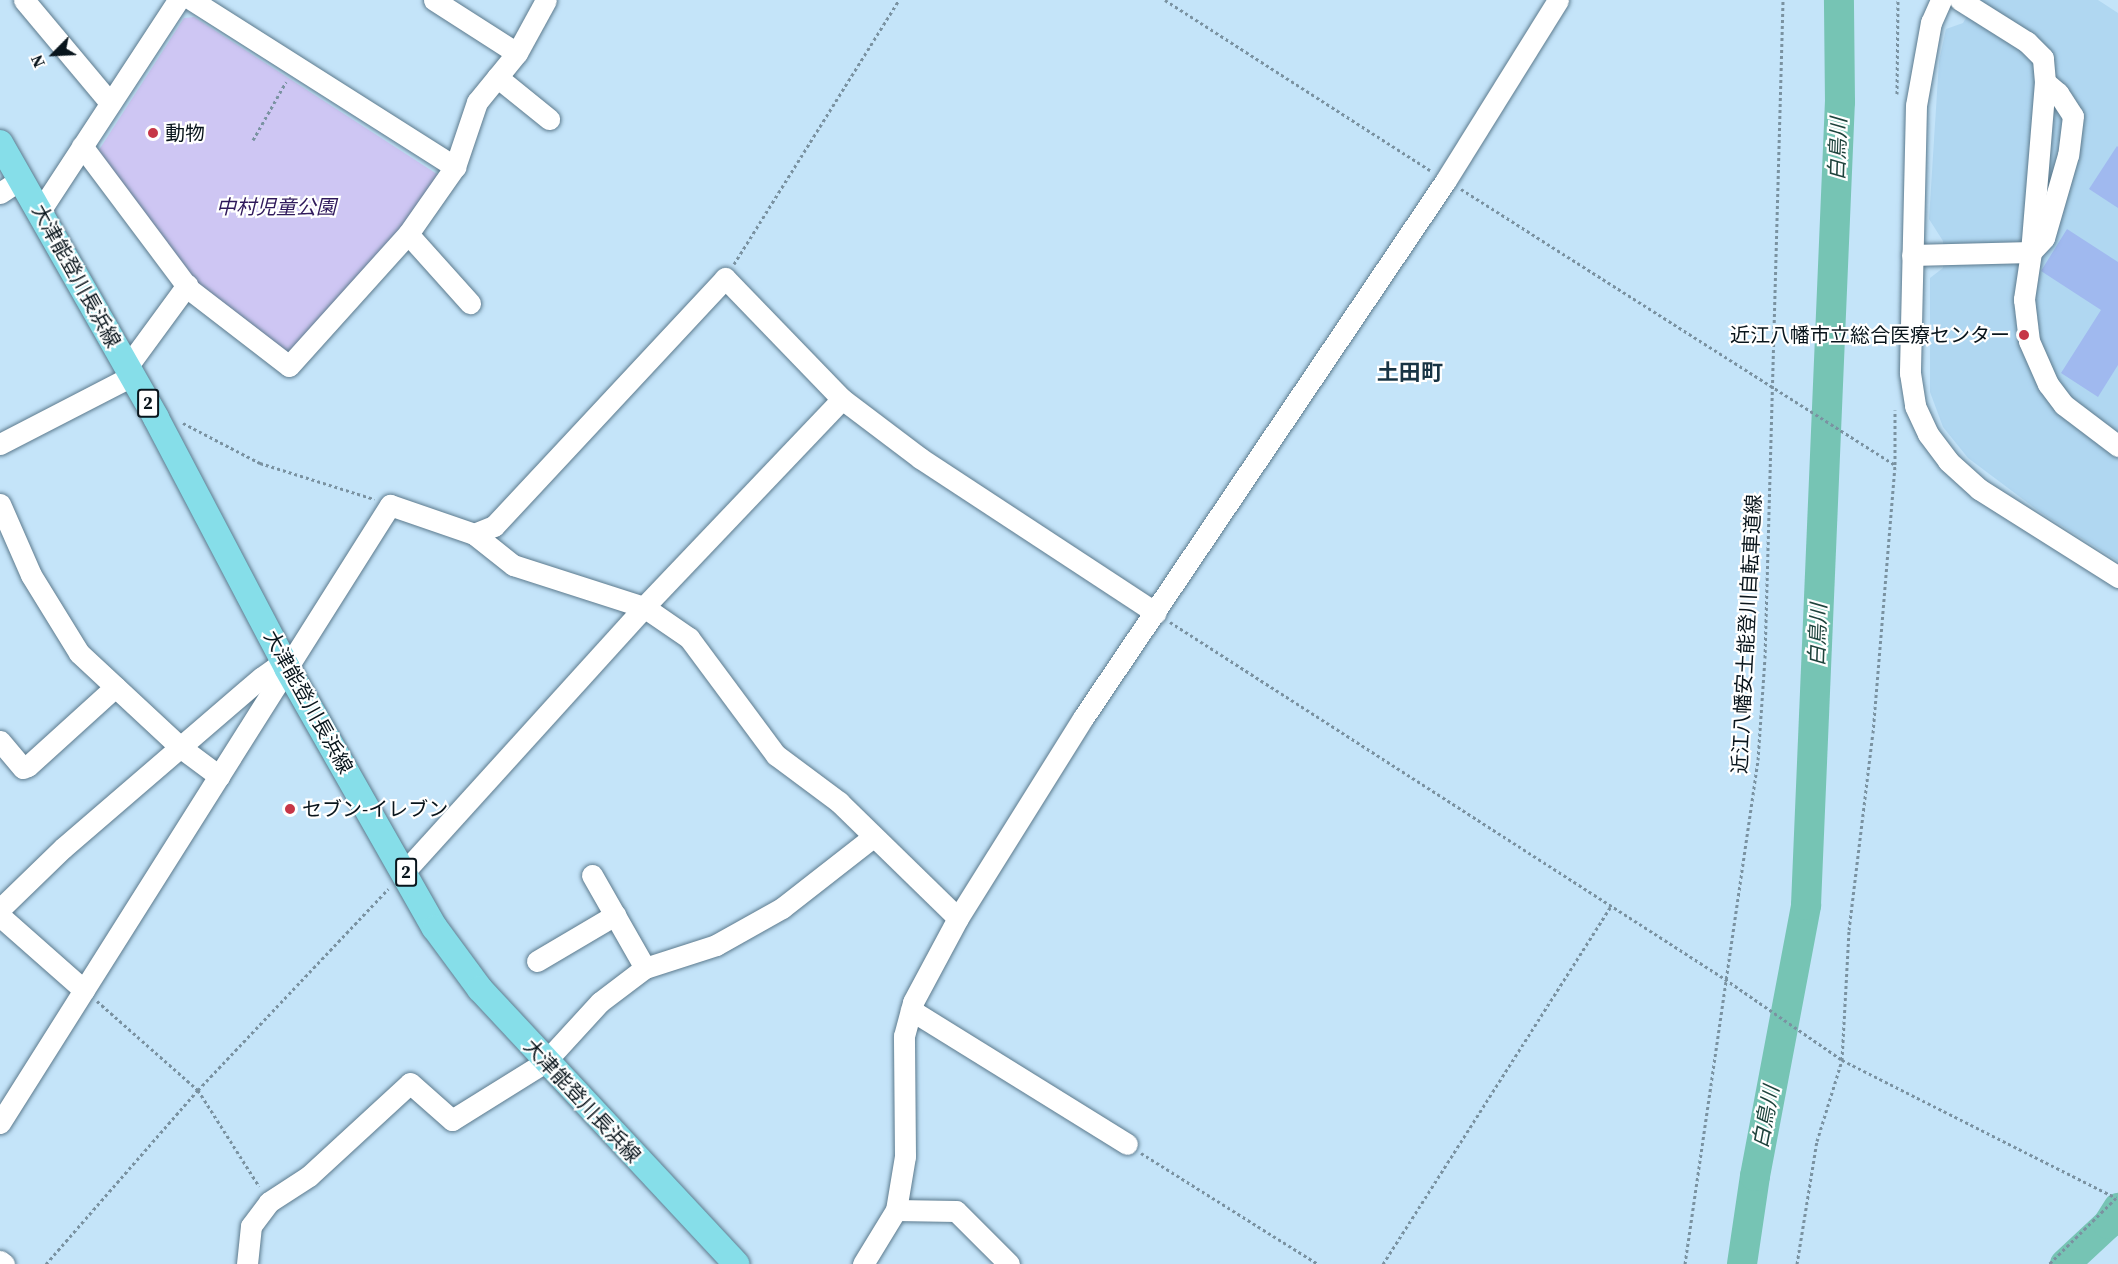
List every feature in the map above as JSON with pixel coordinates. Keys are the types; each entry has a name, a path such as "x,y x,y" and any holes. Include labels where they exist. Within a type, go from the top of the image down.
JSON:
{"main road":[{"name":"大津能登川長浜線","path":"0,143 156,418 287,668 405,871 435,928 480,989 545,1062 736,1264"}],"street":[{"path":"24,0 110,103"},
{"path":"39,211 178,0"},
{"path":"192,0 454,167"},
{"path":"434,0 517,53"},
{"path":"82,146 187,285 289,366 408,234 454,167 477,102 517,53 546,0"},
{"path":"863,1264 896,1210 905,1156 904,1036 911,1010 958,918 1083,718 1446,180 1558,0"},
{"path":"1941,0 1931,22 1916,105 1910,373 1915,406 1928,434 1948,461 1979,489 2118,577"},
{"path":"1960,0 2027,42 2043,58 2045,82 2025,320 2037,363 2064,405 2118,446"},
{"path":"497,77 549,119"},
{"path":"1912,255 2031,252 2044,238 2068,155 2073,116 2058,93 2045,82"},
{"path":"408,234 470,303"},
{"path":"474,534 494,526 725,279 842,399 920,458 1156,613"},
{"path":"0,444 129,371 187,285"},
{"path":"405,871 644,607 842,399"},
{"path":"0,504 56,620 79,653 180,747 219,776"},
{"path":"0,1123 390,505 474,534 513,565 644,607 689,638 776,755 839,802 958,918"},
{"path":"0,909 63,848 262,677 275,668 287,668"},
{"path":"0,741 23,768 28,766 115,687"},
{"path":"247,1264 251,1226 269,1202 309,1176 410,1083 452,1120 545,1062 600,1002 645,968 716,945 782,908 873,837"},
{"path":"592,875 645,968"},
{"path":"537,961 615,915"},
{"path":"0,916 84,990"},
{"path":"911,1010 1127,1144"},
{"path":"896,1210 956,1211 1009,1264"},
{"path":"0,1261 4,1264"}],"path":[{"path":"725,279 899,0"},
{"path":"1166,0 1895,465 1872,733 1849,930 1842,1060 1817,1142 1797,1264"},
{"name":"近江八幡安土能登川自転車道線","path":"1685,1264 1758,760 1765,658 1783,0"},
{"path":"253,140 296,66"},
{"path":"156,418 180,421 260,463 390,505"},
{"path":"1156,613 1725,979 1842,1060 2116,1198 2049,1264"},
{"path":"46,1264 198,1090 405,871"},
{"path":"1383,1264 1612,906"},
{"path":"84,990 198,1090 269,1202"},
{"path":"1127,1144 1318,1264"}],"shaded area":[{"name":"近江八幡市立総合医療センター","path":"1976,0 2098,0 2118,13 2118,561 2040,512 1968,458 1943,427 1930,392 1930,278 1943,268 1943,241 1929,219 1939,61 1946,29 1963,23"}],"green space":[{"name":"中村児童公園","path":"194,17 437,174 443,183 297,360 192,287 97,153 184,18"}],"building":[{"path":"2118,147 2118,208 2089,189"},
{"path":"2067,229 2118,262 2118,365 2098,397 2061,373 2101,310 2041,271"}],"waterway":[{"name":"白鳥川","path":"1742,1264 1755,1176 1806,905 1840,102 1839,0"},
{"path":"2065,1264 2108,1224 2118,1208"}],"place":[{"name":"動物","path":"153,133"},
{"name":"近江八幡市立総合医療センター","path":"2024,335"},
{"name":"セブン-イレブン","path":"290,809"}],"district":[{"name":"土田町","path":"1410,373"}]}
